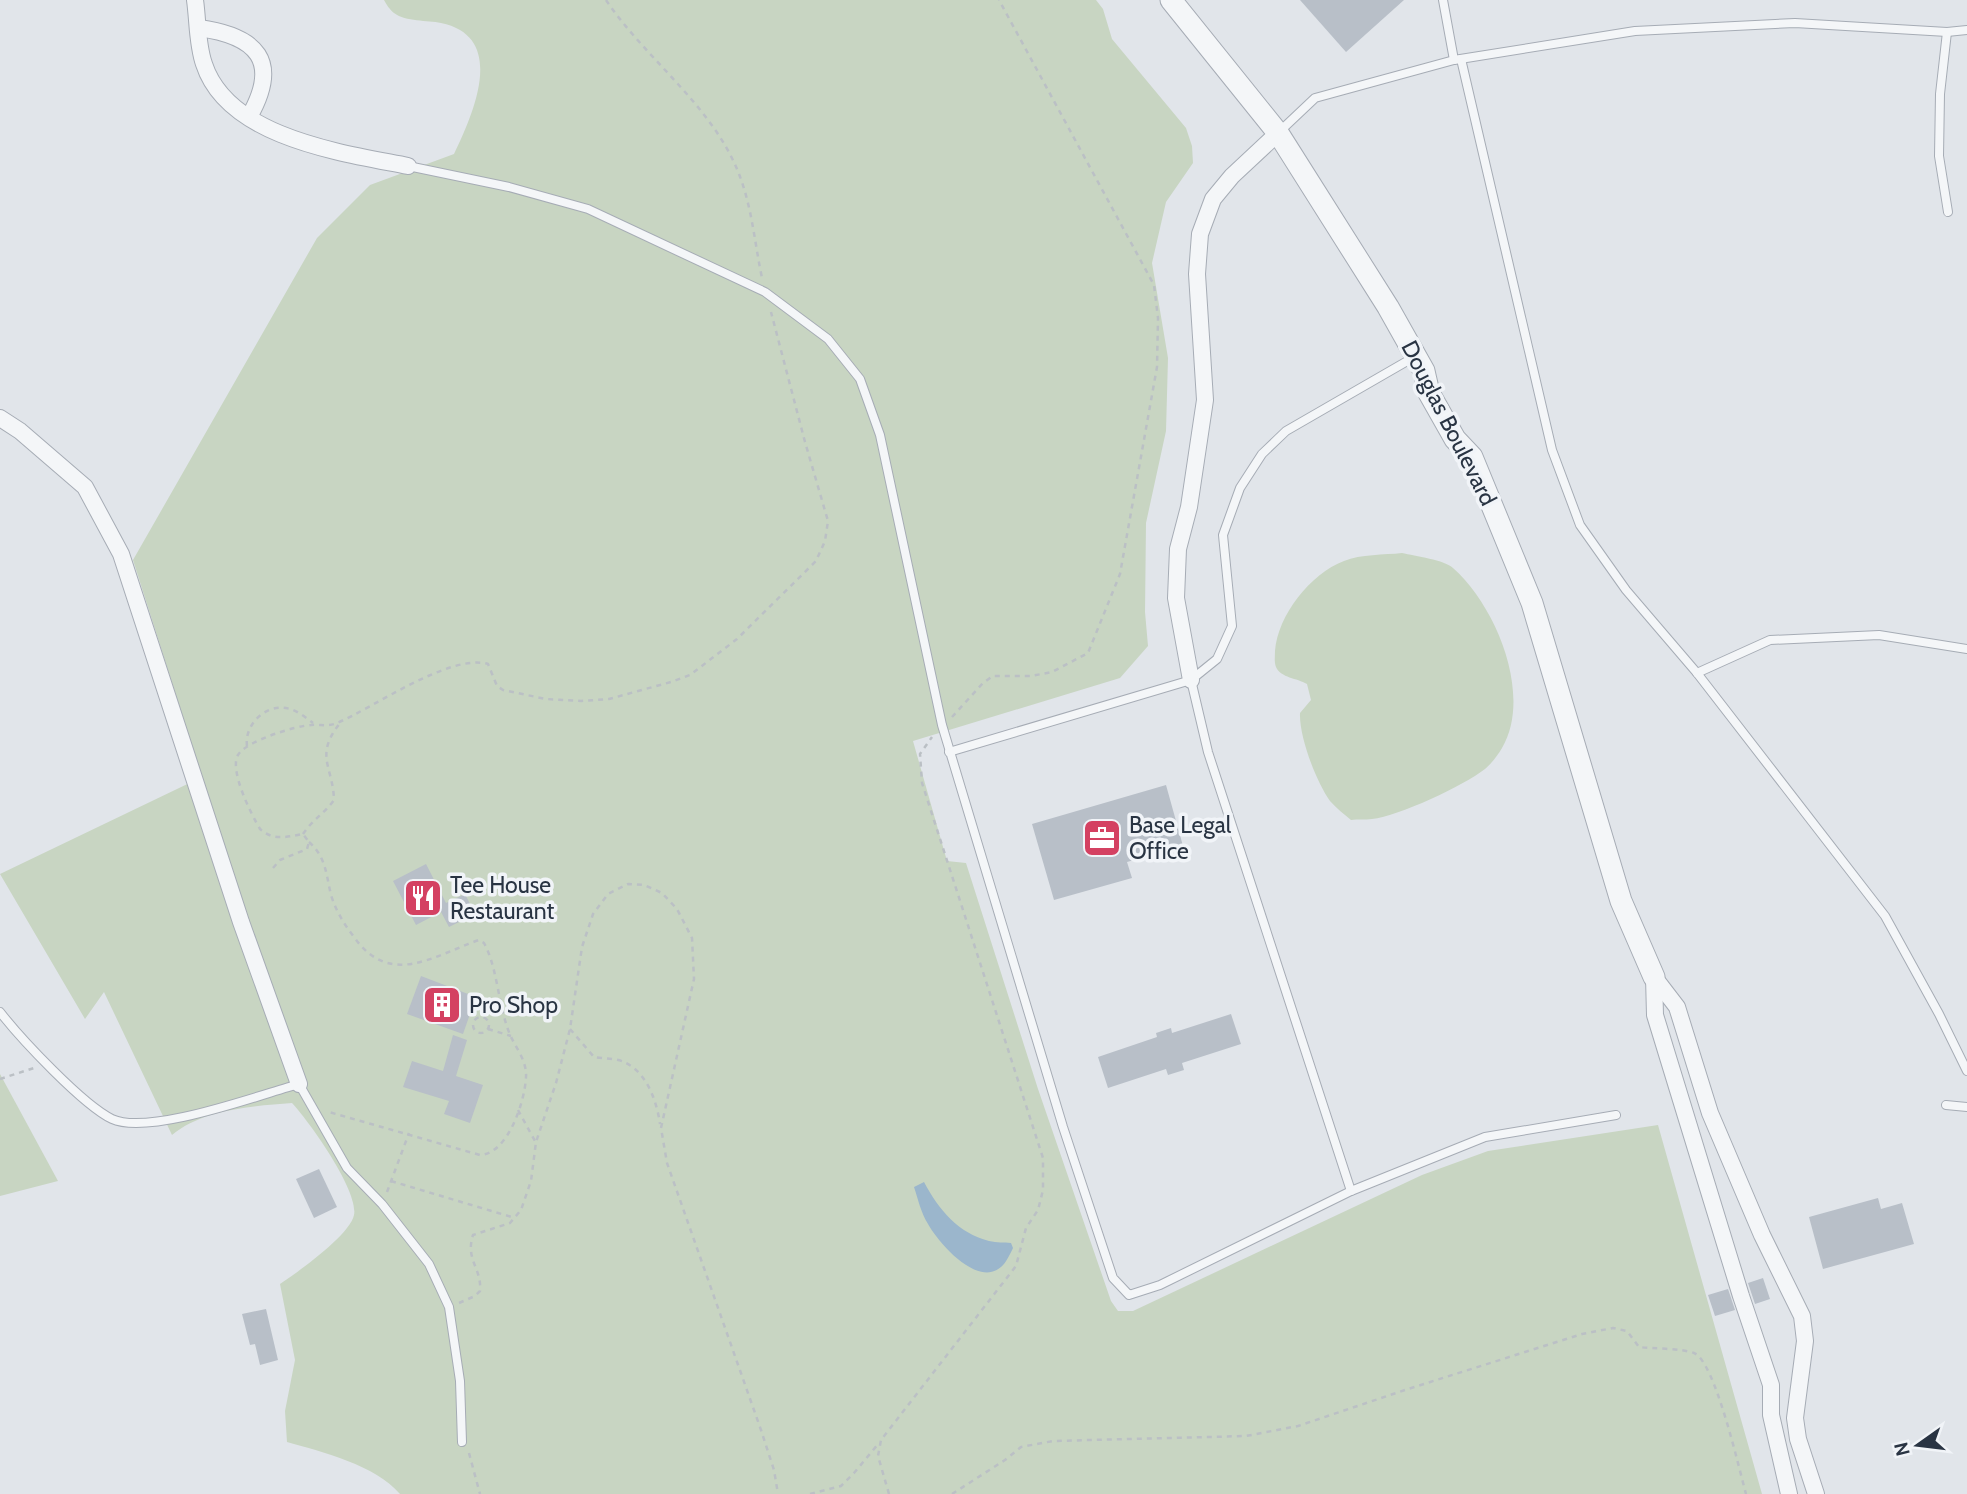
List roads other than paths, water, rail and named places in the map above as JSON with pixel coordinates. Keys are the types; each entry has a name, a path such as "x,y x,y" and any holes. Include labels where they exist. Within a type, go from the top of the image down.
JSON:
{"street":[{"path":"195,0 204,65 215,87 248,117 272,131 338,152 408,166"},
{"name":"Douglas Boulevard","path":"1171,0 1279,133 1388,307 1424,371 1429,393 1455,439 1472,457 1532,603 1621,901 1654,977"},
{"path":"199,28 224,31 239,37 250,43 258,57 263,71 262,88 248,117"},
{"path":"1191,680 1176,598 1178,549 1189,507 1205,400 1197,274 1200,233 1213,199 1232,176 1279,133"},
{"path":"0,418 20,431 85,487 121,554 241,922 299,1084"},
{"path":"1654,977 1677,1007 1710,1114 1762,1235 1802,1316 1805,1341 1798,1439 1801,1471 1799,1494"},
{"path":"1654,977 1655,1015 1771,1385 1771,1415 1816,1494"},
{"path":"1790,1494 1801,1471"}],"lane":[{"path":"1443,0 1552,450 1580,525 1626,590 1697,673 1885,916 1967,1071"},
{"path":"1279,133 1315,98 1457,59 1635,31 1795,23 1947,32 1967,30"},
{"path":"1947,32 1940,94 1939,156 1948,212"},
{"path":"408,166 509,187 587,209 765,292 828,339 860,379 880,435 949,752 1063,1127 1113,1278 1129,1295 1160,1284 1351,1191 1485,1137 1616,1115"},
{"path":"949,752 1191,680 1217,659 1232,626 1223,535 1240,488 1262,454 1286,431 1416,356"},
{"path":"1697,673 1770,640 1879,635 1967,649"},
{"path":"1191,680 1208,752 1351,1191"},
{"path":"0,1012 91,1105 114,1120 134,1122 177,1119 299,1084 347,1168 382,1204 429,1264 449,1307 460,1381 462,1442"},
{"path":"1946,1105 1967,1107"}],"water":[{"path":"924,1182 943,1211 959,1226 989,1241 1011,1243 1013,1248 1001,1267 991,1272 981,1272 949,1251 933,1232 922,1211 914,1187"}],"place":[{"name":"Base Legal Office","path":"1102,838"},
{"name":"Tee House Restaurant","path":"423,898"},
{"name":"Pro Shop","path":"442,1005"}]}
